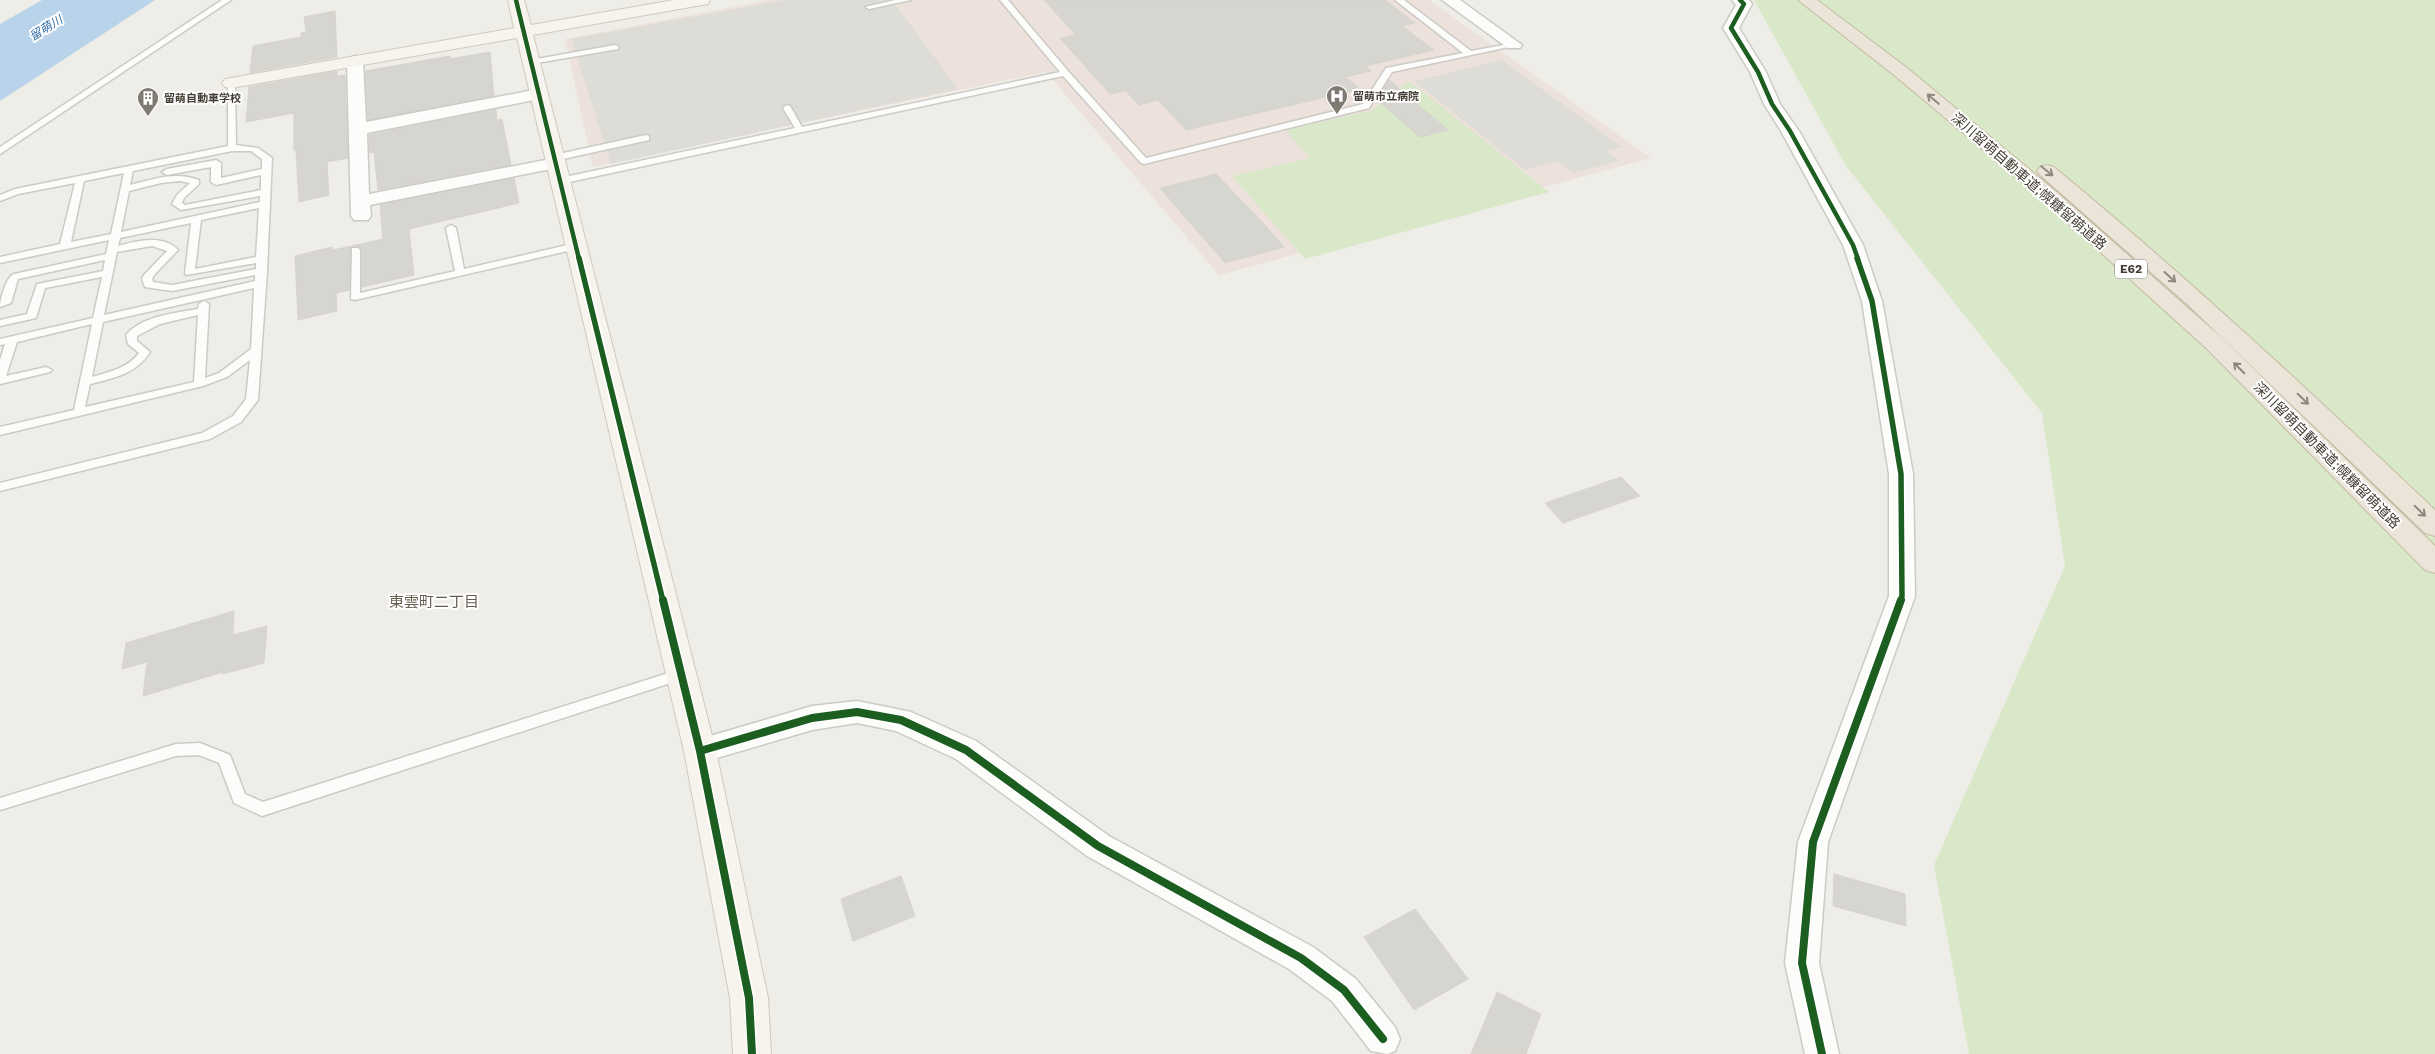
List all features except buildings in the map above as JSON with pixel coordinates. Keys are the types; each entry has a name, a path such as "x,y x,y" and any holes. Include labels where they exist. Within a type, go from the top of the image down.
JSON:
{"highway":[{"name":"深川留萌自動車道;幌糠留萌道路","path":"1806,0 1900,71 2045,192 2206,336 2435,563"},
{"name":"深川留萌自動車道;幌糠留萌道路","path":"1830,0 1929,73 2102,216 2250,348 2435,526"}],"street":[{"path":"516,0 700,751 749,998 752,1054"},
{"path":"231,83 702,0"},
{"path":"1450,0 1514,45"},
{"path":"1740,0 1744,4 1731,28 1758,72 1772,104 1790,131 1853,245 1872,301 1901,474 1902,596 1813,842 1802,963 1822,1054"},
{"path":"356,61 361,209 557,167"},
{"path":"358,129 539,94"},
{"path":"700,751 812,718 857,712 901,720 966,750 1098,846 1169,883 1301,958 1344,990 1382,1039"}],"lane":[{"path":"0,151 227,0"},
{"path":"869,7 907,0"},
{"path":"1004,0 1064,74 1144,160 1366,106 1389,70 1514,45"},
{"path":"1399,0 1469,54"},
{"path":"531,62 615,47"},
{"path":"557,167 800,130 1064,74"},
{"path":"231,83 232,148"},
{"path":"787,108 800,130"},
{"path":"557,167 646,138"},
{"path":"0,487 206,436 237,419 252,400 262,271 267,158 261,151 249,148 232,148 127,179"},
{"path":"127,179 216,163 216,182 266,171"},
{"path":"0,198 15,192 80,179 190,179 196,182 180,196 177,204 184,208 265,192"},
{"path":"65,246 80,179"},
{"path":"79,411 127,179"},
{"path":"0,260 265,204"},
{"path":"196,218 190,273 262,258"},
{"path":"451,228 460,273"},
{"path":"0,304 6,303 14,277 150,242 167,244 173,250 168,258 151,270 147,279 150,285 172,288 262,271"},
{"path":"355,250 355,297 576,246"},
{"path":"0,323 32,316 42,286 108,273"},
{"path":"0,342 261,283"},
{"path":"200,384 205,295"},
{"path":"84,382 125,370 140,362 145,352 132,342 131,334 139,329 158,321 204,311"},
{"path":"12,339 1,373 46,370"},
{"path":"0,431 200,384 223,375 256,350"},
{"path":"0,804 176,750 200,749 225,759 239,798 262,809 681,674"}],"shaded area":[{"name":"留萌市立病院","path":"770,0 1429,0 1651,158 1219,275 1046,72 593,167 565,39"},
{"path":"784,0 892,0 958,89 611,164 571,39"},
{"path":"1502,60 1622,147 1607,151 1619,161 1573,173 1557,161 1525,170 1414,81"}],"green space":[{"path":"1754,0 2435,0 2435,1054 1969,1054 1934,865 2065,566 2042,413 1846,166"},
{"path":"1409,81 1549,192 1305,259 1232,176 1310,158 1285,130 1371,111"}],"water":[{"name":"留萌川","path":"42,0 155,0 0,101 0,24"}],"cycle path":[{"path":"516,0 700,751 749,998 752,1054"},
{"path":"1740,0 1744,4 1731,28 1758,72 1772,104 1790,131 1853,245 1872,301 1901,474 1902,596 1813,842 1802,963 1822,1054"},
{"path":"700,751 812,718 857,712 901,720 966,750 1098,846 1301,958 1344,990 1383,1039"}],"place":[{"name":"留萌市立病院","path":"1337,115"},
{"name":"留萌自動車学校","path":"148,117"}],"district":[{"name":"東雲町二丁目","path":"434,602"}]}
